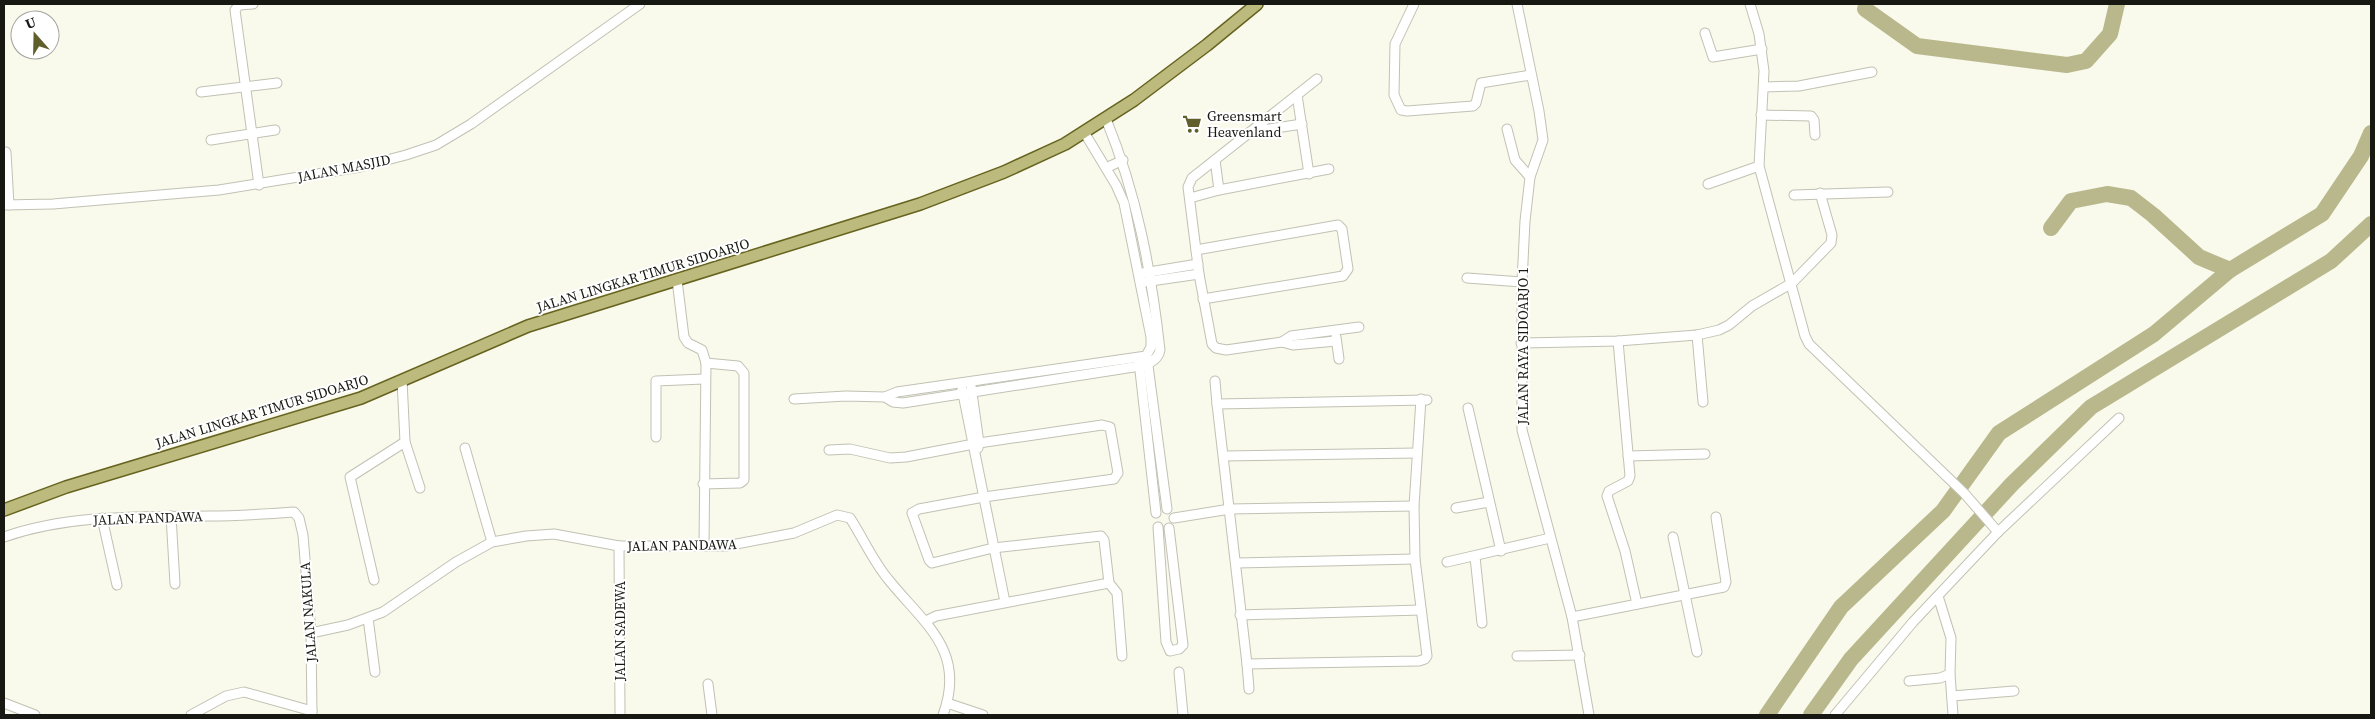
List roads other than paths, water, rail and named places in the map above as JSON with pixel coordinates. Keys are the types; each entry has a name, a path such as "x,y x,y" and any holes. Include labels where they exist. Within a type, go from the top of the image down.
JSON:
{"main road":[{"name":"JALAN LINGKAR TIMUR SIDOARJO","path":"4,510 66,487 342,404 521,328 920,204 1004,172 1065,144 1134,100 1207,46 1256,4"}],"street":[{"path":"252,4 239,5 235,10 250,133 259,185"},
{"name":"JALAN MASJID","path":"6,205 173,195 259,185 374,164 436,144 487,114 640,4"},
{"path":"1414,4 1395,44 1394,95 1401,110 1407,112 1473,106 1476,103 1481,83 1531,76"},
{"name":"JALAN RAYA SIDOARJO 1","path":"1517,4 1539,111 1543,140 1530,177 1522,282 1522,430 1572,617 1589,715"},
{"path":"1750,4 1762,49 1764,87 1759,166 1804,333 1810,344 1964,493 1996,529"},
{"path":"1705,33 1713,56 1762,49"},
{"path":"1764,87 1807,85 1872,72"},
{"path":"1317,79 1189,182 1190,198 1203,299 1212,344 1216,348 1226,350 1282,342 1293,345 1336,341"},
{"path":"201,92 277,83"},
{"path":"1297,95 1309,174"},
{"path":"1761,115 1811,116 1814,120 1815,135"},
{"path":"794,399 885,396 898,403 942,391 1157,358 1160,350 1150,276 1135,199 1123,160 1106,118"},
{"path":"1249,132 1302,124"},
{"path":"1507,129 1515,160 1530,177"},
{"path":"211,140 275,130"},
{"path":"1084,132 1116,185 1124,203 1151,343 1150,352 1143,361 1156,513 1154,521 1158,527 1166,648 1172,651 1184,645 1169,528 1174,518 1172,512 1167,509 1162,509 1156,513"},
{"path":"6,152 6,205"},
{"path":"1106,168 1123,160"},
{"path":"1215,160 1219,190"},
{"path":"1708,184 1759,166"},
{"path":"1190,198 1219,190 1329,170"},
{"path":"1116,185 1128,179"},
{"path":"1521,343 1618,341 1697,335 1729,326 1752,306 1792,283 1830,246 1832,240 1820,192"},
{"path":"1794,195 1820,192 1888,192"},
{"path":"1124,203 1135,199"},
{"path":"1196,250 1338,225 1342,229 1348,269 1344,276 1203,299"},
{"path":"1139,278 1198,269"},
{"path":"1467,278 1522,282"},
{"path":"677,280 684,337 688,343 702,350 706,363 704,379 704,545"},
{"path":"1282,342 1291,336 1359,327"},
{"path":"1335,331 1339,359"},
{"path":"1697,335 1703,402"},
{"path":"1618,341 1629,480 1609,490 1607,496 1625,551 1638,604"},
{"path":"1143,361 1167,509"},
{"path":"703,484 740,483 744,480 744,373 738,366 706,363"},
{"path":"656,437 656,381 704,379"},
{"path":"402,380 405,442 420,488"},
{"path":"1215,382 1249,689"},
{"path":"966,388 1004,602"},
{"path":"1217,404 1424,399 1414,506 1415,559 1427,656 1421,661 1247,664"},
{"path":"1468,408 1501,551"},
{"path":"1835,715 1913,622 1996,529 2118,418"},
{"path":"829,450 850,449 898,458 1107,425 1111,429 1118,473 1114,479 984,497 915,510 912,515 931,562 993,548 1100,535 1104,540 1109,583 1118,593 1122,656"},
{"path":"374,580 350,477 405,442"},
{"path":"465,448 492,542"},
{"path":"1224,456 1418,453"},
{"path":"1628,456 1705,454"},
{"path":"1456,508 1489,502"},
{"path":"1174,518 1230,509 1414,506"},
{"name":"JALAN PANDAWA","path":"4,538 25,530 57,523 102,518 294,512"},
{"name":"JALAN NAKULA","path":"294,512 302,525 311,634 312,713"},
{"name":"JALAN PANDAWA","path":"311,634 368,618 396,605 456,562 492,542 533,535 554,534 619,546 726,546 772,539 794,533 837,515 846,516 863,538 889,581 926,621 939,639 946,661 948,682 947,703 943,715"},
{"path":"171,516 175,584"},
{"path":"102,518 117,585"},
{"path":"1572,617 1722,588 1726,584 1716,518"},
{"path":"1158,527 1169,528"},
{"path":"1673,537 1697,652"},
{"path":"1448,562 1550,538"},
{"name":"JALAN SADEWA","path":"619,546 620,715"},
{"path":"1475,557 1482,623"},
{"path":"1236,563 1415,559"},
{"path":"926,621 936,616 1109,583"},
{"path":"1938,596 1951,638 1950,674 1953,715"},
{"path":"1240,615 1421,610"},
{"path":"368,618 375,672"},
{"path":"1165,624 1180,622"},
{"path":"1517,656 1580,656"},
{"path":"1179,672 1183,715"},
{"path":"1908,681 1940,678 1950,674"},
{"path":"708,684 712,715"},
{"path":"1952,696 2014,691"},
{"path":"191,715 226,696 244,692 312,713"},
{"path":"4,703 35,715"},
{"path":"947,703 983,715"}],"waterway":[{"path":"1865,9 1917,46 2067,65 2086,61 2110,34 2117,4"},
{"path":"1767,715 1841,607 1943,511 1999,433 2154,334 2230,270 2322,214 2361,156 2371,133"},
{"path":"2051,228 2071,201 2107,194 2131,198 2153,215 2199,257 2230,270"},
{"path":"1811,715 1851,659 2012,484 2091,407 2331,261 2371,224"}],"place":[{"name":"Greensmart Heavenland","path":"1192,124"}]}
